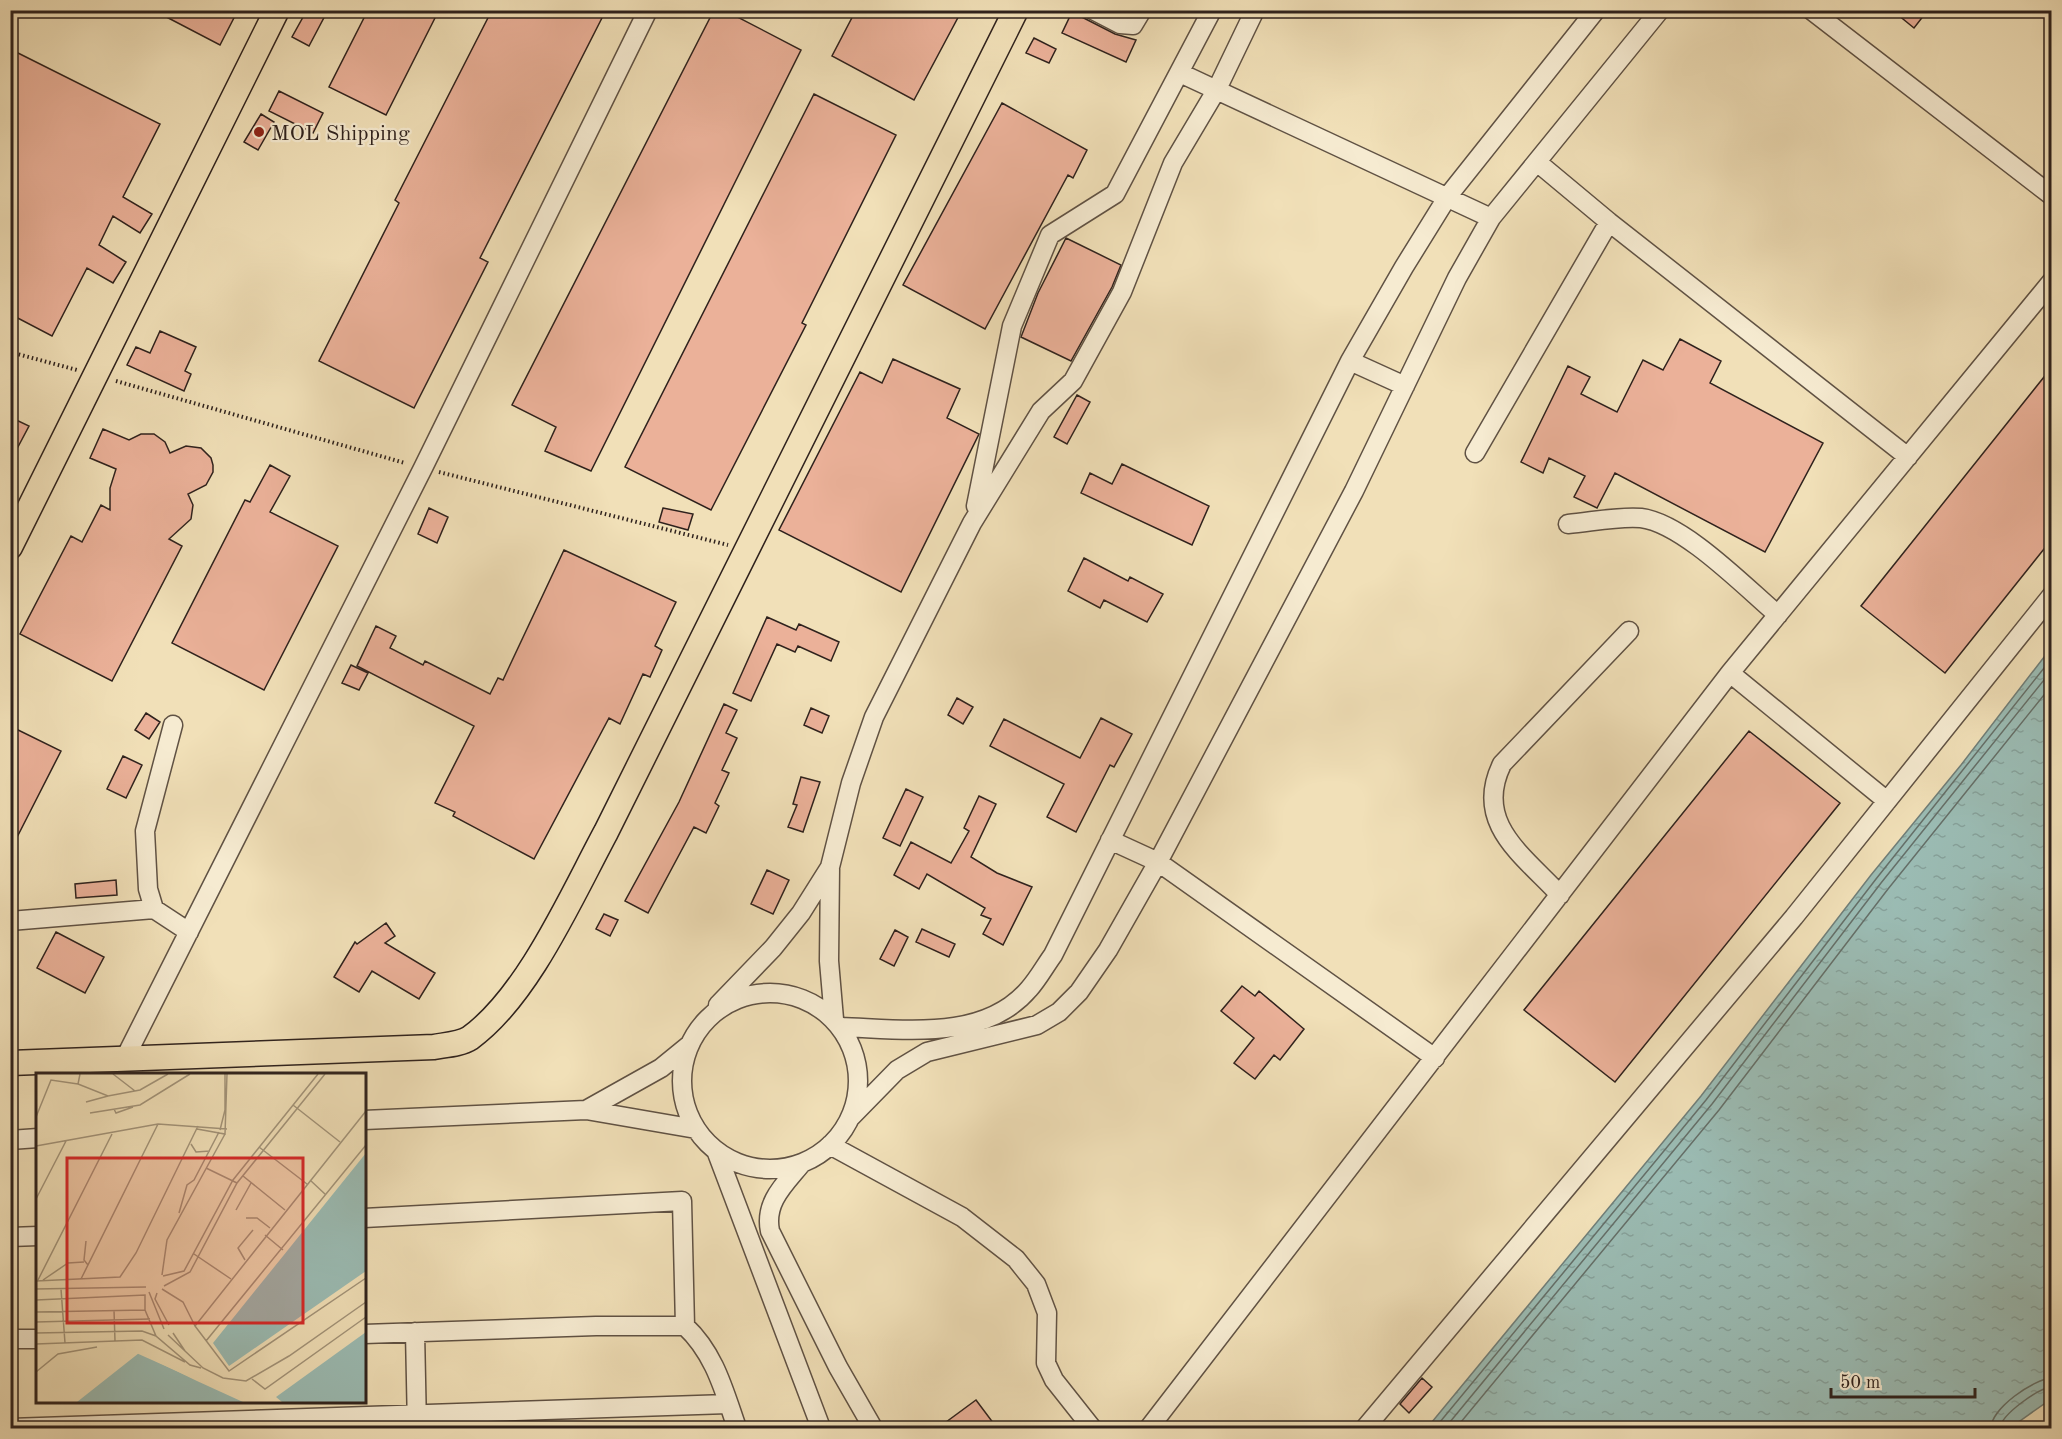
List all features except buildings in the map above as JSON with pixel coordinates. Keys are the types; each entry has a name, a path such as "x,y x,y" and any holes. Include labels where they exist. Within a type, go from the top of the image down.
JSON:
{"main road":[{"path":"10,547 277,10"},
{"path":"10,1063 434,1047 468,1040 500,1010 540,951 606,832 1016,10"}],"street":[{"path":"124,1060 423,468 648,10"},
{"path":"1093,10 1120,24 1133,25 1142,10"},
{"path":"972,523 1012,326 1050,235 1114,194 1212,10"},
{"path":"838,1023 829,962 831,867 851,783 874,717 972,523 1041,411 1073,381 1122,292 1173,164 1217,89 1255,10"},
{"path":"838,1023 947,1029 972,1025 1010,1005 1028,990 1053,955 1350,361 1404,267 1448,196 1596,10"},
{"path":"717,1153 752,1168 777,1169 802,1163 831,1145 851,1117 897,1070 927,1052 1037,1025 1059,1012 1079,992 1108,950 1158,862 1354,491 1457,278 1491,218 1660,10"},
{"path":"1811,10 2052,196"},
{"path":"1180,73 1491,218"},
{"path":"1537,162 1608,222 1908,457"},
{"path":"1475,453 1608,222"},
{"path":"1149,1428 1730,673 2052,281"},
{"path":"1350,361 1405,386"},
{"path":"1568,524 1640,518 1661,523 1685,537 1778,615"},
{"path":"1365,1428 1794,916 2052,595"},
{"path":"1560,895 1503,834 1493,811 1492,783 1502,764 1629,631"},
{"path":"1730,673 1887,801"},
{"path":"154,909 148,889 145,831 173,725"},
{"path":"1110,840 1158,862 1435,1058"},
{"path":"586,1110 661,1068 687,1046 709,1016 773,948 801,913 831,867"},
{"path":"10,921 154,909 189,932"},
{"path":"709,1016 732,1001 758,993 786,993 812,1003 838,1023 853,1048 859,1071 858,1095 851,1117"},
{"path":"687,1046 681,1072 682,1098 696,1129 717,1153 821,1428"},
{"path":"366,1120 586,1110 696,1129"},
{"path":"10,1140 36,1138"},
{"path":"831,1145 962,1217 1016,1259 1036,1284 1047,1313 1046,1363 1054,1380 1092,1428"},
{"path":"802,1163 769,1208 768,1219 771,1231 838,1367 873,1428"},
{"path":"366,1218 682,1201 685,1326"},
{"path":"10,1237 36,1236"},
{"path":"366,1334 596,1326 685,1326 702,1341 713,1360 737,1428"},
{"path":"415,1332 416,1421"},
{"path":"10,1339 36,1339"},
{"path":"10,1428 416,1421 728,1404"}],"path":[{"path":"10,352 423,468 747,549"}],"water":[{"path":"2051,648 2051,1399 2010,1428 1427,1428 1701,1096 1871,875 1961,765"}],"place":[{"name":"MOL Shipping","path":"259,132"}]}
